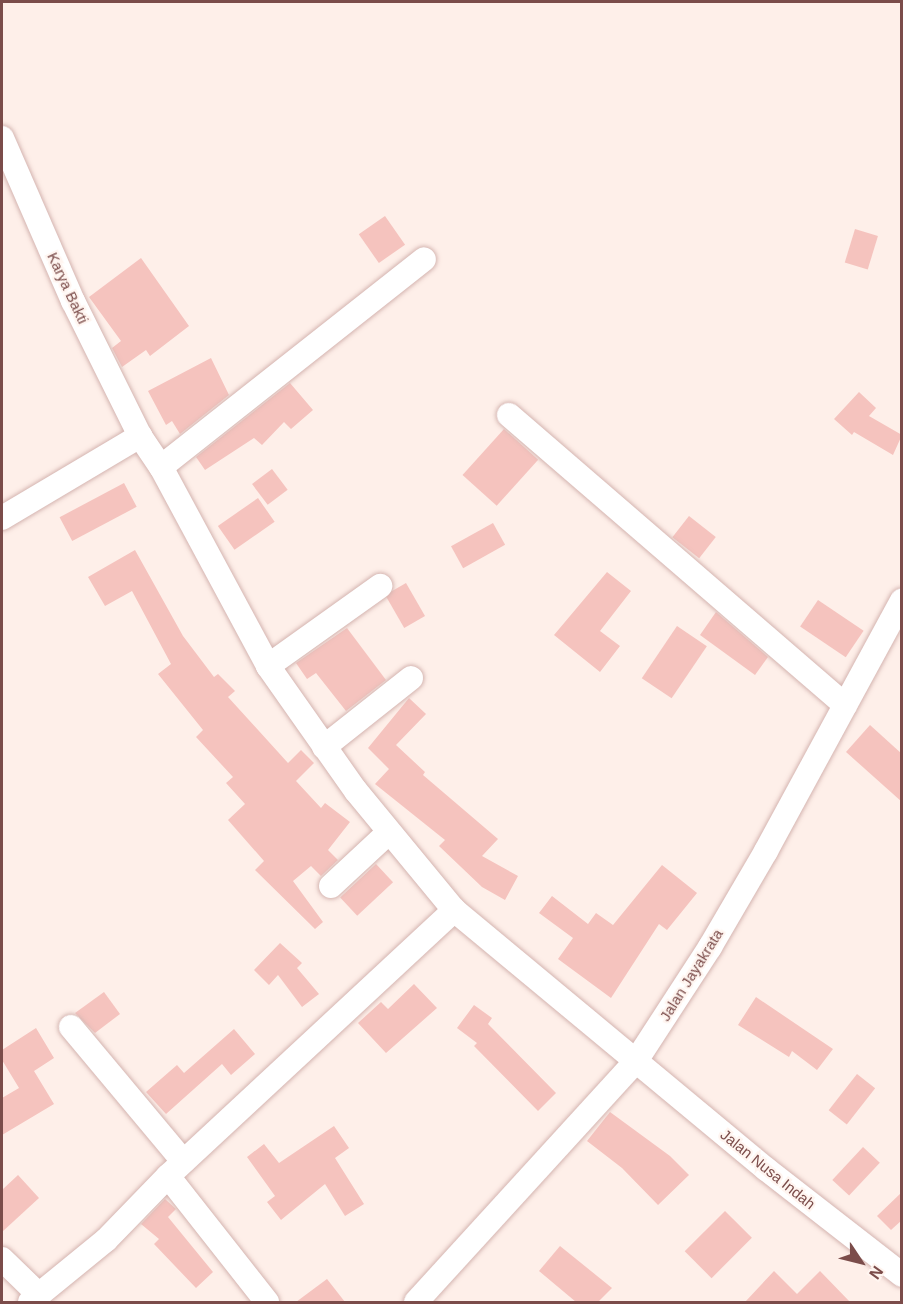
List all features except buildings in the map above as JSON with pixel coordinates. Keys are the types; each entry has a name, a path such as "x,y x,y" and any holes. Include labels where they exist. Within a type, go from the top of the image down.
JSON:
{"street":[{"name":"Karya Bakti","path":"2,138 73,301 140,436 160,466 268,666 324,747"},
{"path":"160,466 424,259"},
{"path":"509,415 845,705"},
{"path":"2,518 140,436"},
{"path":"268,666 380,586"},
{"name":"Jalan Jayakrata","path":"416,1302 636,1061 710,947 902,601"},
{"path":"324,747 411,678"},
{"name":"Jalan Nusa Indah","path":"324,747 388,833 454,910 636,1061 899,1268"},
{"path":"331,886 388,833"},
{"path":"2,1259 33,1298 84,1260 175,1169 454,910"},
{"path":"70,1027 175,1169 267,1302"}]}
